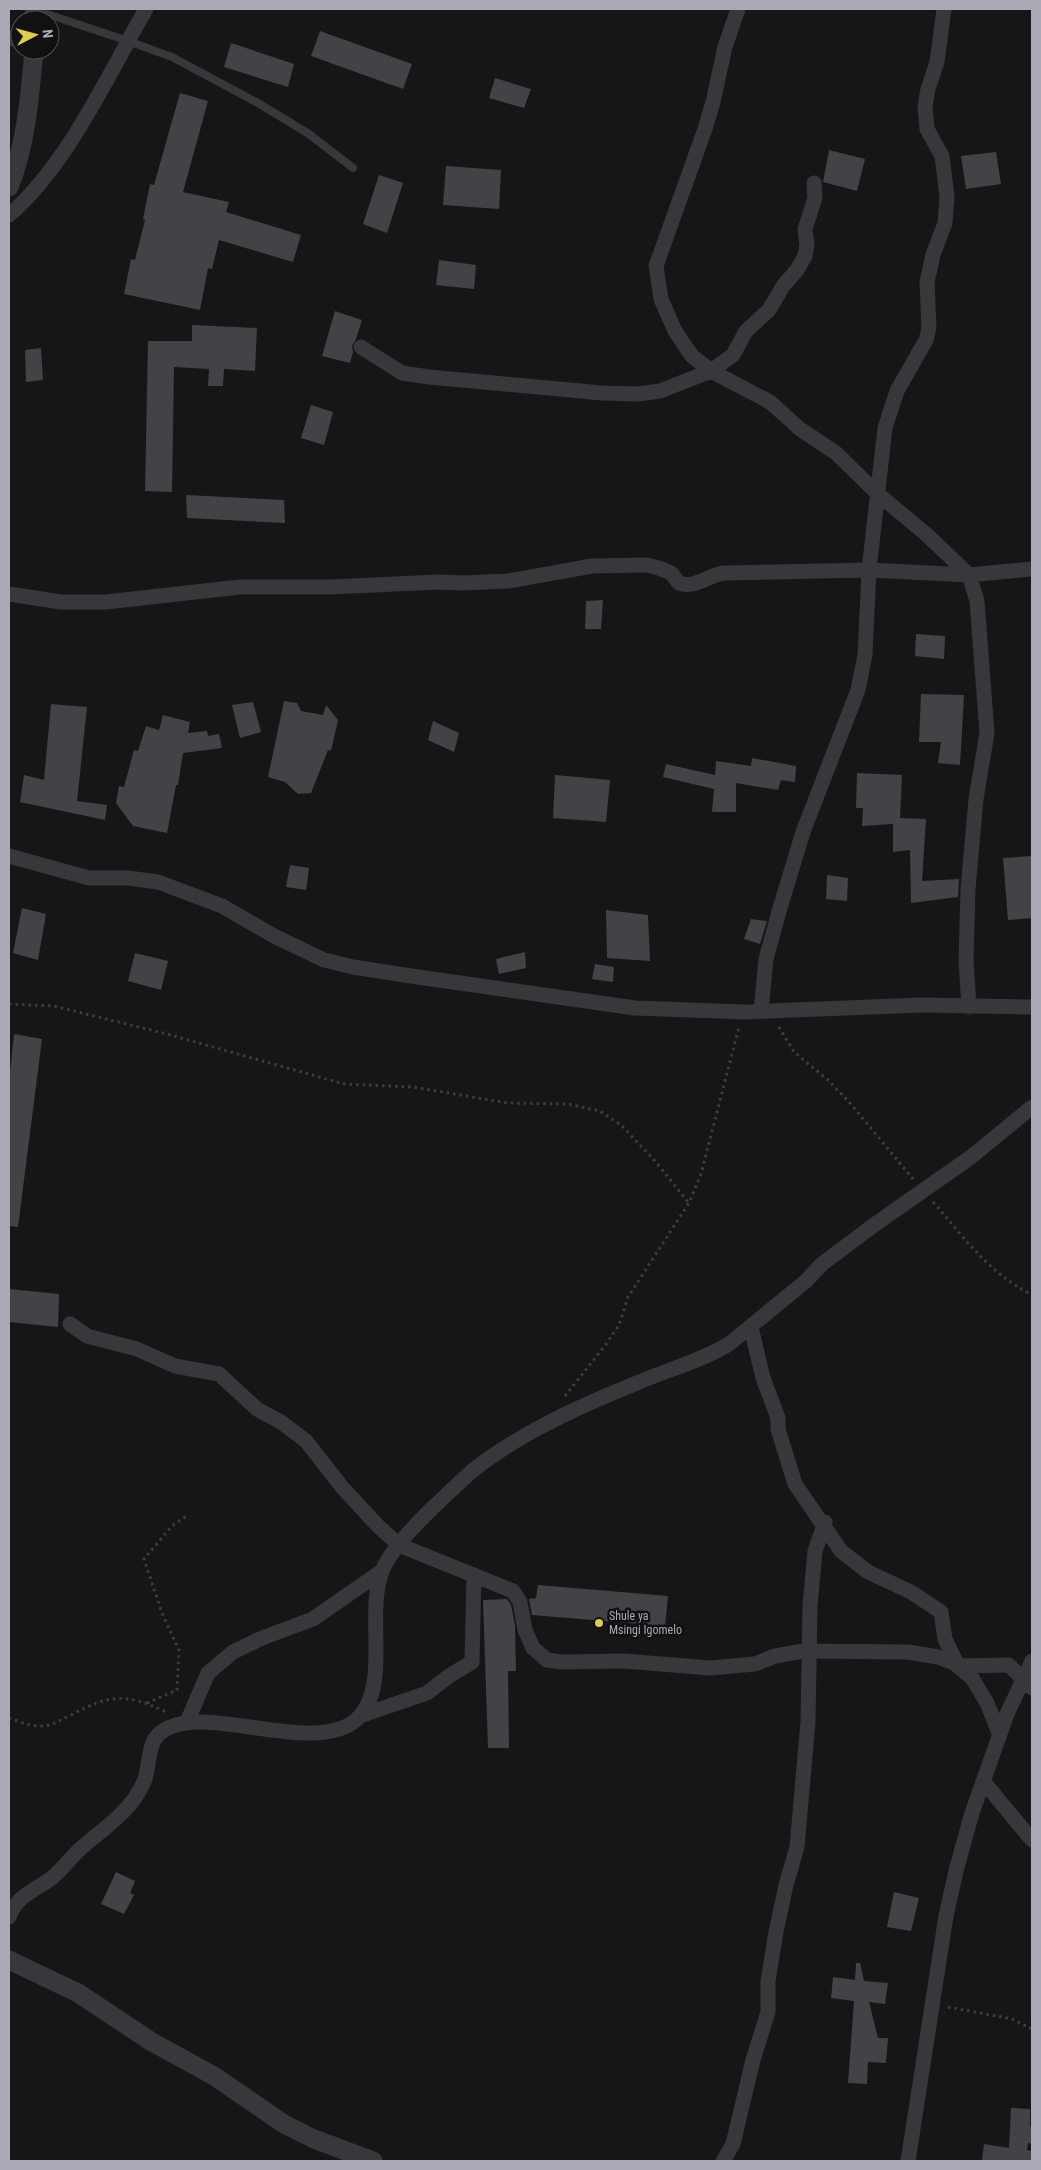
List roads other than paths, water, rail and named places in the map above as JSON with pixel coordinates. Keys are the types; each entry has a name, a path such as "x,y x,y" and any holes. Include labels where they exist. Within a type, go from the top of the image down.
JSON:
{"street":[{"path":"9,216 48,174 77,130 146,9"},
{"path":"738,9 725,47 705,129 656,266 661,299 675,331 692,356 711,371 770,402 800,429 836,453 879,495 926,534 969,575 977,602 987,733 976,799 968,889 966,961 969,1007"},
{"path":"767,1011 766,959 780,908 803,832 858,690 865,655 869,570 879,495 883,440 888,416 897,391 926,340 929,328 927,282 933,255 945,223 947,196 944,162 927,129 925,111 928,89 937,62 944,9"},
{"path":"9,187 18,159 31,85 33,60"},
{"path":"362,347 402,373 602,393 638,394 660,391 711,371 733,355 746,331 769,310 783,286 805,256 807,245 805,229 815,198 814,183"},
{"path":"9,594 61,602 106,602 240,587 331,587 508,581 592,566 647,566 660,568 671,574 679,583 690,585 709,576 724,573 869,570 969,575 1032,569"},
{"path":"9,856 89,878 128,878 158,882 222,906 274,936 324,960 353,967 635,1008 744,1012 912,1005 1032,1007"},
{"path":"360,1716 368,1703 376,1672 375,1603 382,1571 399,1545 472,1471 555,1418 715,1352 751,1327 806,1281 822,1264 971,1157 1032,1106"},
{"path":"70,1324 87,1336 137,1348 175,1366 219,1374 257,1409 281,1422 306,1441 342,1487 378,1526 399,1545 513,1591 520,1602 525,1630 533,1648 547,1660 570,1662 624,1661 710,1668 755,1664 775,1656 808,1651 927,1654 958,1666 972,1678 980,1689 1000,1733"},
{"path":"751,1327 761,1369 778,1418 778,1429 795,1484 841,1551 868,1572 911,1592 940,1612 945,1639 958,1666"},
{"path":"723,2161 733,2144 753,2060 768,2012 768,1981 776,1932 797,1846 808,1722 808,1651 815,1551 824,1524"},
{"path":"187,1722 208,1673 233,1652 262,1638 313,1619 382,1571"},
{"path":"9,1917 22,1897 50,1880 72,1856 132,1803 140,1792 148,1758 156,1736 163,1729 187,1722 310,1733 338,1728 351,1723 360,1716 427,1693 449,1676 472,1662 474,1575"},
{"path":"908,2161 946,1916 957,1867 983,1780 1000,1733 1028,1684 1032,1661"},
{"path":"958,1666 1009,1665 1028,1684"},
{"path":"983,1780 1032,1840"},
{"path":"9,1960 57,1981 78,1993 152,2042 214,2076 284,2124 314,2139 373,2161"}],"lane":[{"path":"60,21 128,41 172,57 258,103 309,134 353,168"}],"place":[{"name":"Shule ya Msingi Igomelo","path":"599,1623"}]}
